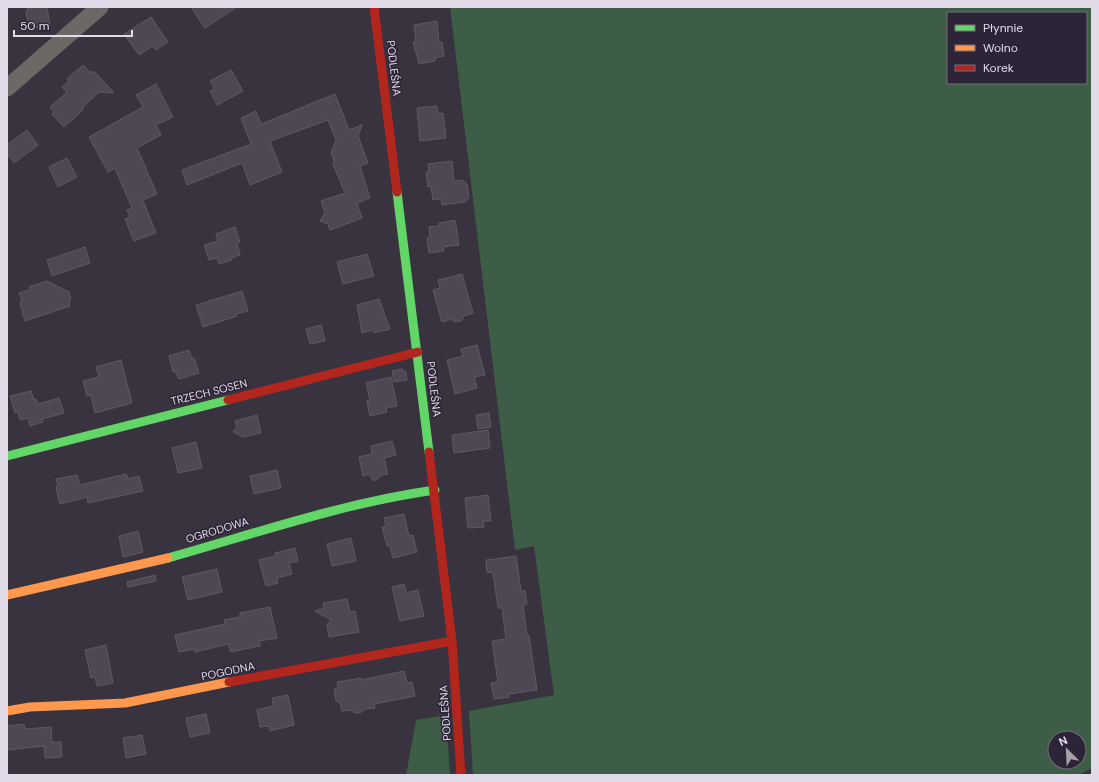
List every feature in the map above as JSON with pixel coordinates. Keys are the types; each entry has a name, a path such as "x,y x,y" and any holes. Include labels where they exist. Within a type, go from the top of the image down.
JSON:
{"street":[{"path":"7,88 100,7"},
{"name":"PODLEŚNA","path":"374,7 435,490 452,641 461,775"},
{"name":"TRZECH SOSEN","path":"7,456 418,352"},
{"name":"OGRODOWA","path":"7,595 161,560 289,521 382,498 435,490"},
{"name":"POGODNA","path":"7,711 30,707 125,703 311,666 452,641"}],"green space":[{"path":"450,7 1092,7 1092,768 1078,775 473,775 469,711 554,695 534,546 515,550"},
{"path":"446,715 450,775 406,775 416,720"}],"building":[{"path":"27,7 47,7 50,26 33,28 32,24 28,24 26,11 28,10"},
{"path":"191,7 237,7 205,28"},
{"path":"151,17 168,42 156,50 153,46 139,55 124,34"},
{"path":"437,21 439,43 442,42 444,56 435,58 435,61 419,64 413,42 416,42 414,25"},
{"path":"83,65 90,72 95,72 114,93 99,92 82,108 83,110 64,127 52,114 54,112 50,107 67,92 62,87 69,81 67,79"},
{"path":"231,70 243,91 217,105 210,91 215,89 210,81"},
{"path":"156,84 173,117 156,125 161,135 137,148 157,194 143,200 156,233 134,241 125,219 130,217 127,210 132,208 115,168 108,172 89,137 143,107 136,95"},
{"path":"335,94 349,130 362,125 358,136 368,163 360,166 370,198 357,203 362,218 330,230 328,224 320,221 325,213 321,201 345,193 333,164 334,161 331,153 336,140 328,120 270,141 282,172 250,185 242,163 187,185 182,170 251,144 241,118 256,111 261,124"},
{"path":"437,106 438,114 443,113 446,138 420,141 417,108"},
{"path":"27,130 38,145 14,163 7,154 7,145"},
{"path":"67,158 77,177 58,187 49,167"},
{"path":"452,161 454,181 462,180 467,184 469,197 465,202 442,205 441,199 433,200 431,186 428,187 426,172 429,172 428,164"},
{"path":"455,220 459,245 443,247 444,251 429,253 427,238 430,237 429,227 439,226 439,223"},
{"path":"235,227 240,242 237,243 240,255 231,258 232,260 219,264 217,258 209,260 204,245 218,241 216,234"},
{"path":"85,247 90,263 52,276 47,260"},
{"path":"367,254 374,276 343,284 337,262"},
{"path":"462,274 473,313 464,316 461,321 456,322 451,319 442,322 433,290 440,288 438,280"},
{"path":"47,281 69,292 71,299 69,302 70,306 25,321 20,303 22,299 19,293 30,290 29,287"},
{"path":"242,291 248,311 203,327 196,305"},
{"path":"379,299 390,329 374,333 373,330 362,333 357,305"},
{"path":"321,325 325,341 310,344 306,329"},
{"path":"477,345 485,375 474,377 477,388 455,394 447,360 463,356 461,349"},
{"path":"189,350 192,359 194,358 199,373 179,379 176,372 173,372 169,356"},
{"path":"121,360 132,403 95,413 91,395 87,396 83,381 99,377 96,367"},
{"path":"402,369 406,372 407,380 394,382 392,371"},
{"path":"391,377 397,406 386,408 387,412 370,416 367,401 370,400 366,383"},
{"path":"31,391 34,400 36,399 38,404 59,398 64,413 42,419 43,422 30,426 28,418 20,420 18,412 15,413 10,396"},
{"path":"489,413 491,427 478,429 476,415"},
{"path":"257,415 261,433 243,437 233,432 237,427 235,421"},
{"path":"488,430 490,448 454,453 452,435"},
{"path":"392,441 396,455 384,458 388,474 382,475 374,481 368,474 363,476 359,457 372,454 371,446"},
{"path":"196,442 202,468 178,473 172,448"},
{"path":"277,470 281,488 254,494 250,476"},
{"path":"126,474 128,479 139,476 143,491 88,503 87,497 60,504 56,487 58,486 56,479 77,475 80,485"},
{"path":"488,495 491,521 483,521 484,527 468,528 465,498"},
{"path":"404,514 409,536 413,535 417,552 393,558 390,546 387,546 382,527 386,527 384,518"},
{"path":"138,531 143,552 123,557 119,536"},
{"path":"351,538 356,561 332,566 327,544"},
{"path":"295,548 298,561 289,563 292,574 277,578 278,583 266,586 259,560 276,556 275,553"},
{"path":"516,556 521,591 525,591 527,604 523,605 537,690 509,694 509,697 494,699 491,683 498,682 492,641 506,639 502,608 498,608 493,573 487,572 486,560"},
{"path":"217,569 222,592 188,600 182,577"},
{"path":"155,575 156,581 128,587 127,582"},
{"path":"404,584 406,593 418,590 424,616 400,621 392,587"},
{"path":"347,599 350,612 355,611 359,632 329,637 327,625 331,620 315,611 324,608 323,603"},
{"path":"270,607 277,638 259,641 260,646 230,652 229,644 195,652 195,649 179,652 175,635 225,624 224,620 240,617 240,613"},
{"path":"106,645 113,683 97,686 95,677 91,678 85,650"},
{"path":"404,671 407,683 412,682 415,696 374,704 375,708 365,709 362,712 355,713 350,710 342,711 340,703 336,701 334,689 338,688 337,682 361,678 361,680"},
{"path":"288,695 294,725 270,731 269,726 260,727 257,710 273,706 272,698"},
{"path":"206,714 210,733 190,737 186,718"},
{"path":"24,724 25,729 51,727 52,742 61,742 62,757 45,758 44,746 7,750 7,726"},
{"path":"142,735 146,754 126,758 123,738"}],"traffic: fast":[{"path":"397,192 429,452"},
{"path":"7,456 228,400"},
{"path":"168,558 334,511 435,490"}],"traffic: slow":[{"path":"7,595 168,558"},
{"path":"7,711 30,707 125,703 229,682"}],"traffic: jam":[{"path":"374,7 397,192"},
{"path":"228,400 418,352"},
{"path":"429,452 452,641 461,775"},
{"path":"229,682 452,641"}]}
